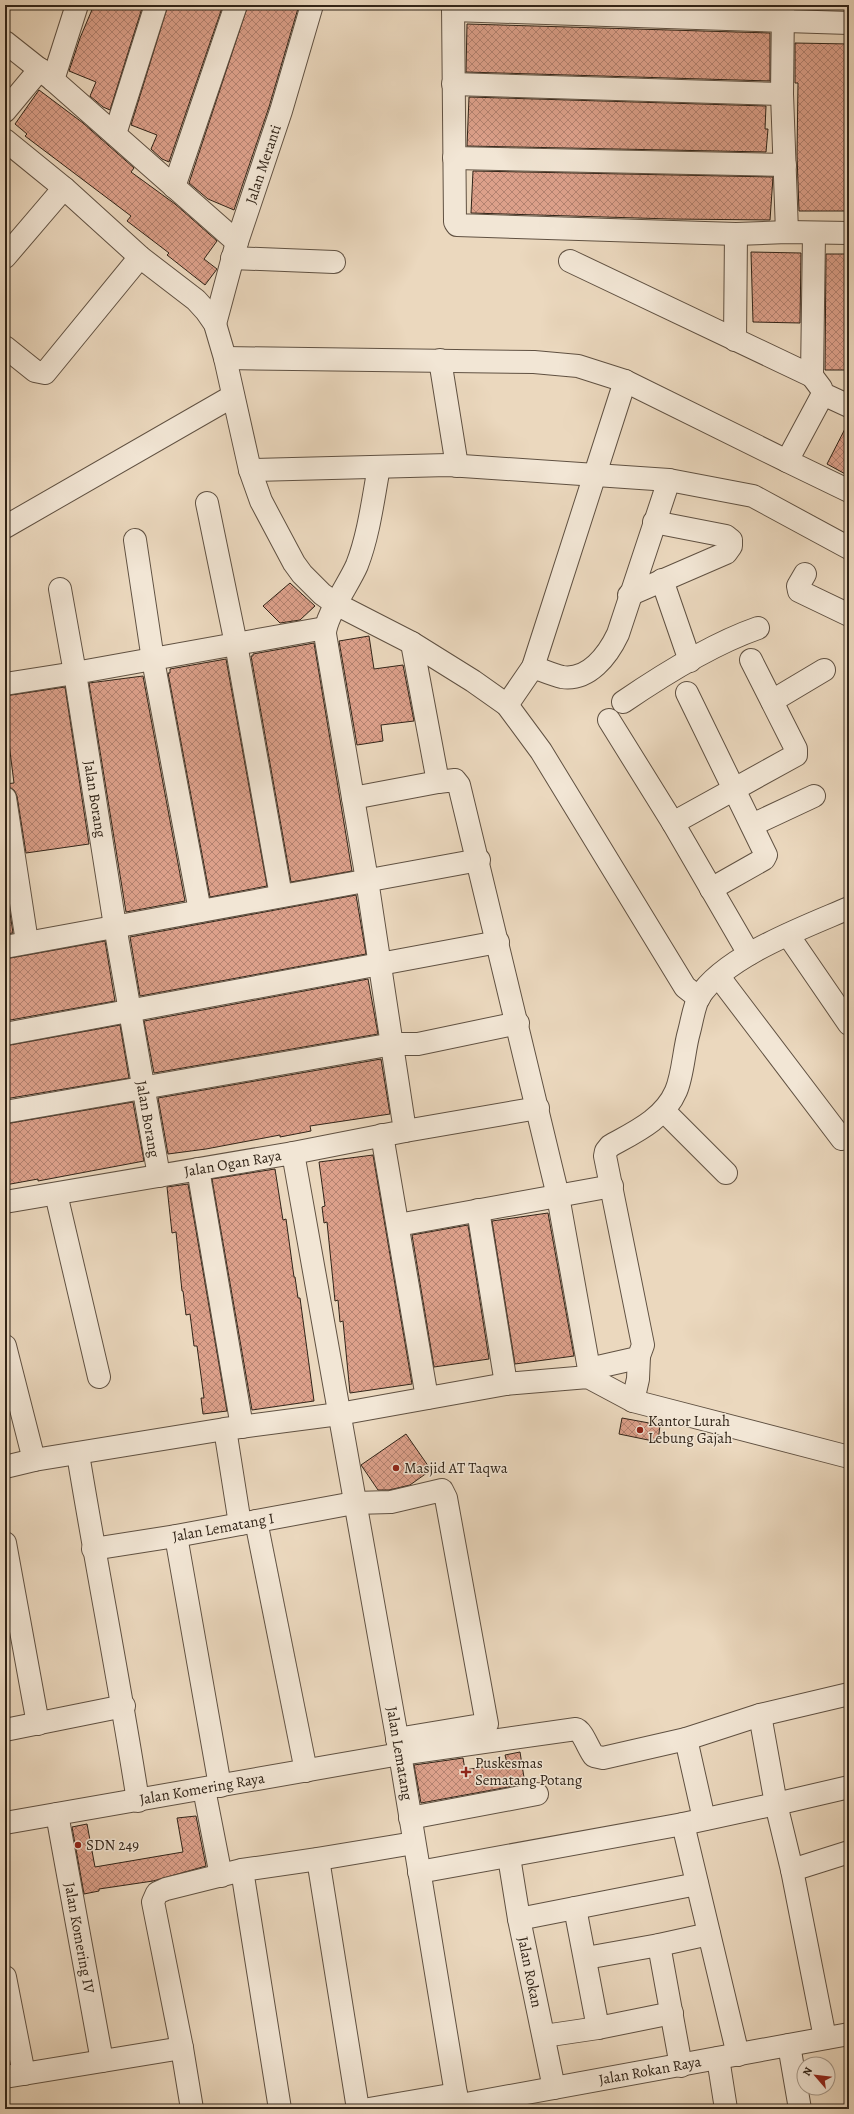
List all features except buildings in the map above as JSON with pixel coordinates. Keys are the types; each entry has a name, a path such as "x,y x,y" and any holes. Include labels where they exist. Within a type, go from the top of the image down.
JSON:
{"street":[{"path":"5,111 47,74 77,5"},
{"path":"115,134 156,5"},
{"path":"174,187 236,5"},
{"name":"Jalan Meranti","path":"215,324 235,250 281,111 312,5"},
{"path":"849,23 783,13 453,8 455,222 458,226 736,234 787,232 814,234 849,233"},
{"path":"783,13 782,94 787,232"},
{"path":"5,42 47,74 174,187 235,250 334,262"},
{"path":"453,84 782,94"},
{"path":"5,140 64,188 140,257 196,300 215,324 225,358 250,470 261,501 294,563 311,583 336,604 412,643 473,681 507,705 541,751 685,987 699,998"},
{"path":"454,158 785,164"},
{"path":"5,257 64,188"},
{"path":"735,340 736,234"},
{"path":"787,461 818,385 814,234"},
{"path":"5,347 35,371 45,373 140,257"},
{"path":"570,262 735,340 818,385 849,406"},
{"path":"225,358 440,360 558,363 578,366 625,381 849,491"},
{"path":"440,360 457,466"},
{"path":"507,705 533,667 595,476 610,421 625,381"},
{"path":"5,527 233,396"},
{"path":"250,470 457,466 669,480 753,496 849,548"},
{"path":"379,467 363,546 347,587 336,604 325,628 367,880 405,1131"},
{"path":"533,667 563,677 576,676 592,668 611,648 618,634 629,595 669,480"},
{"path":"208,503 236,644 281,896"},
{"path":"629,595 726,554 732,543 726,536 654,522"},
{"path":"135,540 153,660 200,911"},
{"path":"804,574 798,586 800,591 849,615"},
{"path":"662,580 690,661"},
{"name":"Jalan Borang","path":"60,588 115,926 159,1176"},
{"path":"5,684 153,660 325,628"},
{"path":"623,702 690,661 736,637 758,628"},
{"path":"412,643 438,782"},
{"path":"673,823 796,755 796,748 751,660"},
{"path":"772,702 824,670"},
{"path":"687,692 733,790 766,855 764,858 711,889"},
{"path":"609,720 673,823 749,954"},
{"path":"353,798 438,782 456,780 458,782 479,860 558,1196 588,1373 633,1400 849,1457"},
{"path":"752,825 814,796"},
{"path":"5,798 27,942"},
{"path":"5,947 479,860"},
{"path":"633,1400 638,1379 639,1356 643,1345 642,1335 605,1156 606,1151 610,1146 647,1125 664,1111 676,1090 686,1045 699,998 711,983 749,954 849,908"},
{"path":"788,935 846,1012"},
{"path":"5,1034 498,942"},
{"path":"719,977 842,1139"},
{"path":"5,1112 393,1044 418,1044 518,1023"},
{"path":"293,1152 538,1108"},
{"path":"664,1111 726,1173"},
{"path":"382,1135 427,1398"},
{"name":"Jalan Ogan Raya","path":"5,1202 198,1170 293,1152 339,1414"},
{"path":"198,1170 233,1428 248,1523 306,1771"},
{"path":"398,1225 612,1186"},
{"path":"56,1194 99,1377"},
{"path":"478,1210 506,1384"},
{"path":"5,1346 34,1460"},
{"path":"5,1468 34,1460 233,1428 339,1414 506,1384 588,1373 619,1364 639,1356"},
{"name":"Jalan Lematang","path":"339,1414 419,1872 463,2102"},
{"path":"78,1454 93,1549 124,1706 138,1801"},
{"name":"Jalan Lematang I","path":"93,1549 176,1536 354,1503 391,1502 440,1490 444,1492 486,1724 462,1737"},
{"path":"176,1536 212,1787 221,1876"},
{"path":"5,1543 38,1724"},
{"path":"462,1737 576,1729 582,1732 588,1748 594,1756 603,1758 686,1739 760,1714 849,1694"},
{"path":"5,1730 124,1706"},
{"path":"760,1714 776,1804 792,1870 825,2038"},
{"name":"Jalan Komering Raya","path":"5,1824 306,1771 398,1747 462,1737"},
{"path":"686,1739 704,1819"},
{"path":"419,1872 509,1857 683,1824 849,1787"},
{"path":"410,1818 537,1794"},
{"name":"Jalan Komering IV","path":"57,1814 102,2061"},
{"path":"683,1824 709,1934 728,2057 726,2109"},
{"path":"192,2109 182,2048 153,1902 157,1893 166,1889 242,1870 318,1860 414,1843"},
{"path":"792,1870 849,1852"},
{"name":"Jalan Rokan","path":"509,1857 519,1919 554,2088"},
{"path":"318,1860 358,2109"},
{"path":"242,1870 280,2109"},
{"path":"519,1919 697,1884"},
{"path":"575,1908 586,1958 598,2028"},
{"path":"586,1958 659,1945 709,1934"},
{"path":"659,1945 681,2066"},
{"path":"5,1977 15,2076 182,2048"},
{"path":"544,2036 598,2028 672,2013"},
{"name":"Jalan Rokan Raya","path":"368,2109 463,2102 554,2088 681,2066 849,2034"},
{"path":"789,2045 800,2109"}],"place":[{"name":"Kantor Lurah Lebung Gajah","path":"640,1430"},
{"name":"Masjid AT Taqwa","path":"396,1468"},
{"name":"Puskesmas Sematang Potang","path":"466,1772"},
{"name":"SDN 249","path":"78,1845"}]}
